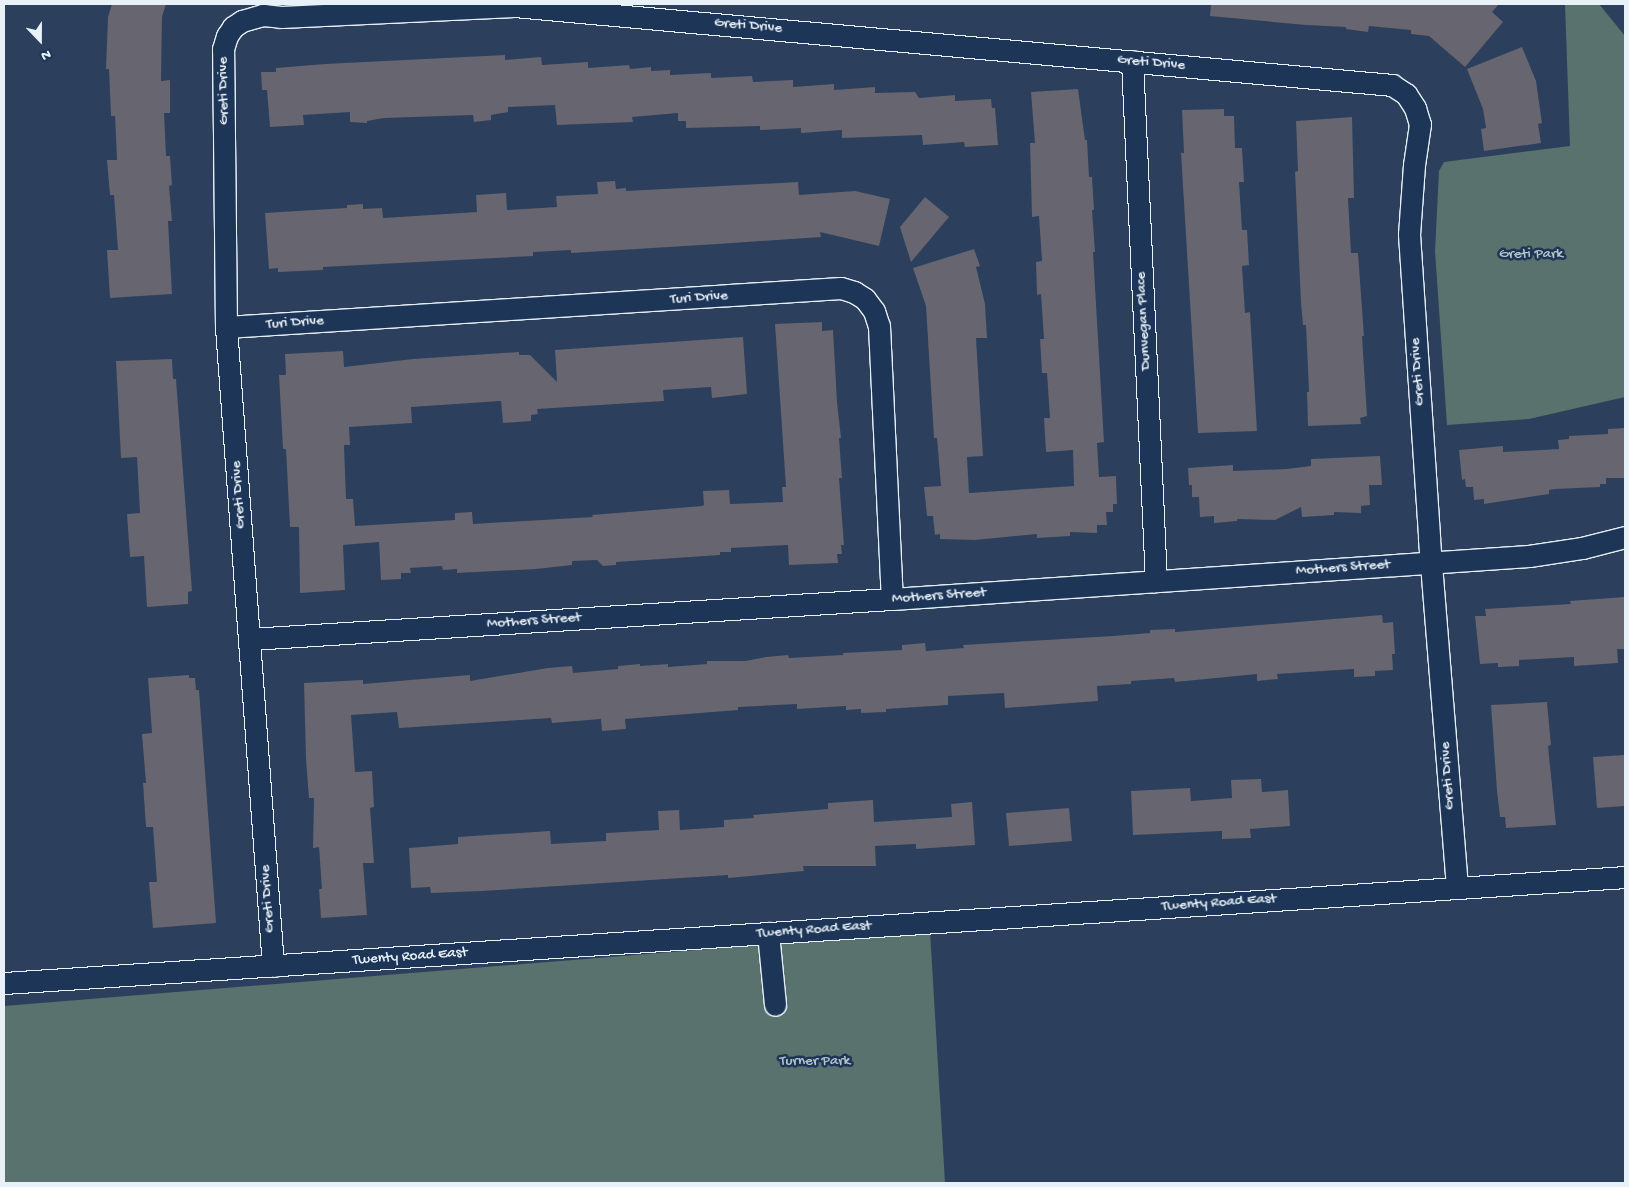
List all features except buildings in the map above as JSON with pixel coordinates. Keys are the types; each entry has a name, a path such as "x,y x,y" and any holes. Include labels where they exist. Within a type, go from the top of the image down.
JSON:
{"street":[{"name":"Greti Drive","path":"272,966 250,639 226,328 223,49 232,28 242,21 263,15 281,17 514,6 1392,85 1406,94 1415,108 1420,124 1414,165 1409,234 1431,562 1457,887"},
{"name":"Dunvegan Place","path":"1132,61 1156,581"},
{"name":"Turi Drive","path":"226,328 841,288 854,292 865,299 874,311 879,326 892,599"},
{"name":"Mothers Street","path":"250,639 892,599 1529,556 1582,548 1625,537"},
{"name":"Twenty Road East","path":"4,983 1625,877"},
{"path":"768,933 775,1005"}],"green space":[{"name":"Greti Park","path":"1565,4 1599,4 1625,36 1625,397 1529,419 1447,425 1435,251 1439,171 1444,162 1570,146"},
{"name":"Turner Park","path":"930,931 945,1183 4,1183 4,1006"}]}
